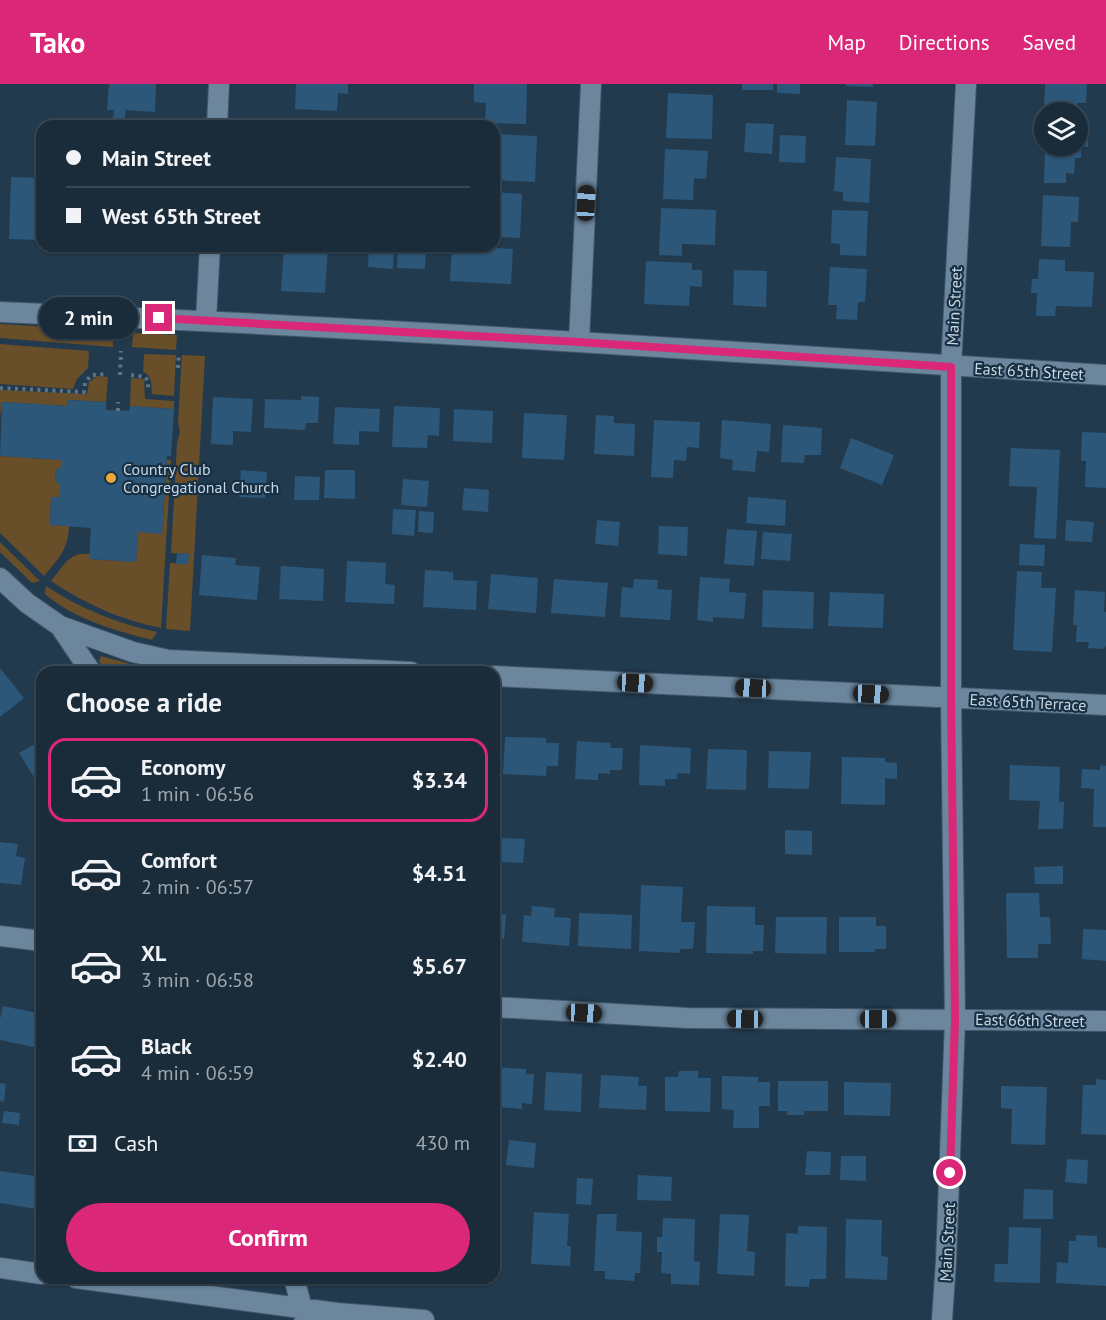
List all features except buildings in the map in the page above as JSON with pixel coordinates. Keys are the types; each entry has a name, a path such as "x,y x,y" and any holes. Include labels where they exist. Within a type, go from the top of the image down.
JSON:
{"street":[{"path":"217,120 219,84"},
{"path":"579,342 591,84"},
{"name":"Main Street","path":"942,1320 955,1020 951,698 951,367 966,84"},
{"path":"207,321 210,252"},
{"name":"East 65th Street","path":"0,312 579,342 1106,375"},
{"path":"0,578 27,603 60,626 162,666"},
{"path":"60,626 87,666"},
{"name":"East 65th Terrace","path":"500,676 1106,705"},
{"path":"0,936 36,940"},
{"name":"East 66th Street","path":"500,1007 687,1018 1106,1021"},
{"path":"0,1268 36,1273"},
{"path":"115,1284 303,1313 337,1312 424,1320"},
{"path":"296,1284 303,1313"}],"path":[{"path":"120,375 121,351"},
{"path":"178,368 179,353"},
{"path":"0,388 84,392 85,383 91,375 108,374"},
{"path":"131,375 145,376 148,389"},
{"path":"118,402 118,411"}],"shaded area":[{"path":"0,324 113,331 113,347 0,338"},
{"path":"133,333 177,335 176,350 132,347"},
{"path":"0,344 89,351 88,368 77,379 73,389 0,384"},
{"path":"144,354 176,355 174,396 152,394 150,378 143,372"},
{"path":"182,355 205,356 190,631 166,629 170,563 188,564 189,554 171,553 177,443 180,432 178,423"},
{"path":"97,376 108,377 106,402 68,400 67,406 2,402 0,418 0,390 87,394 89,382"},
{"path":"131,378 144,379 145,399 174,401 174,409 130,406"},
{"path":"0,456 62,460 62,467 57,469 55,476 60,485 60,497 51,497 50,525 69,526 67,541 62,553 44,576 0,533"},
{"path":"167,460 171,460 161,628 132,621 104,610 51,581 67,561 76,555 90,554 90,559 136,562 138,532 162,533"},
{"path":"0,542 40,581 32,583 0,552"},
{"path":"46,586 72,602 99,614 157,632 152,640 96,623 56,603 45,594"},
{"path":"101,656 138,666 102,666 99,661"}],"place":[{"name":"Country Club Congregational Church","path":"111,478"}],"route":[{"path":"159,318 579,342 951,367 951,698 955,1020 950,1173"}]}
